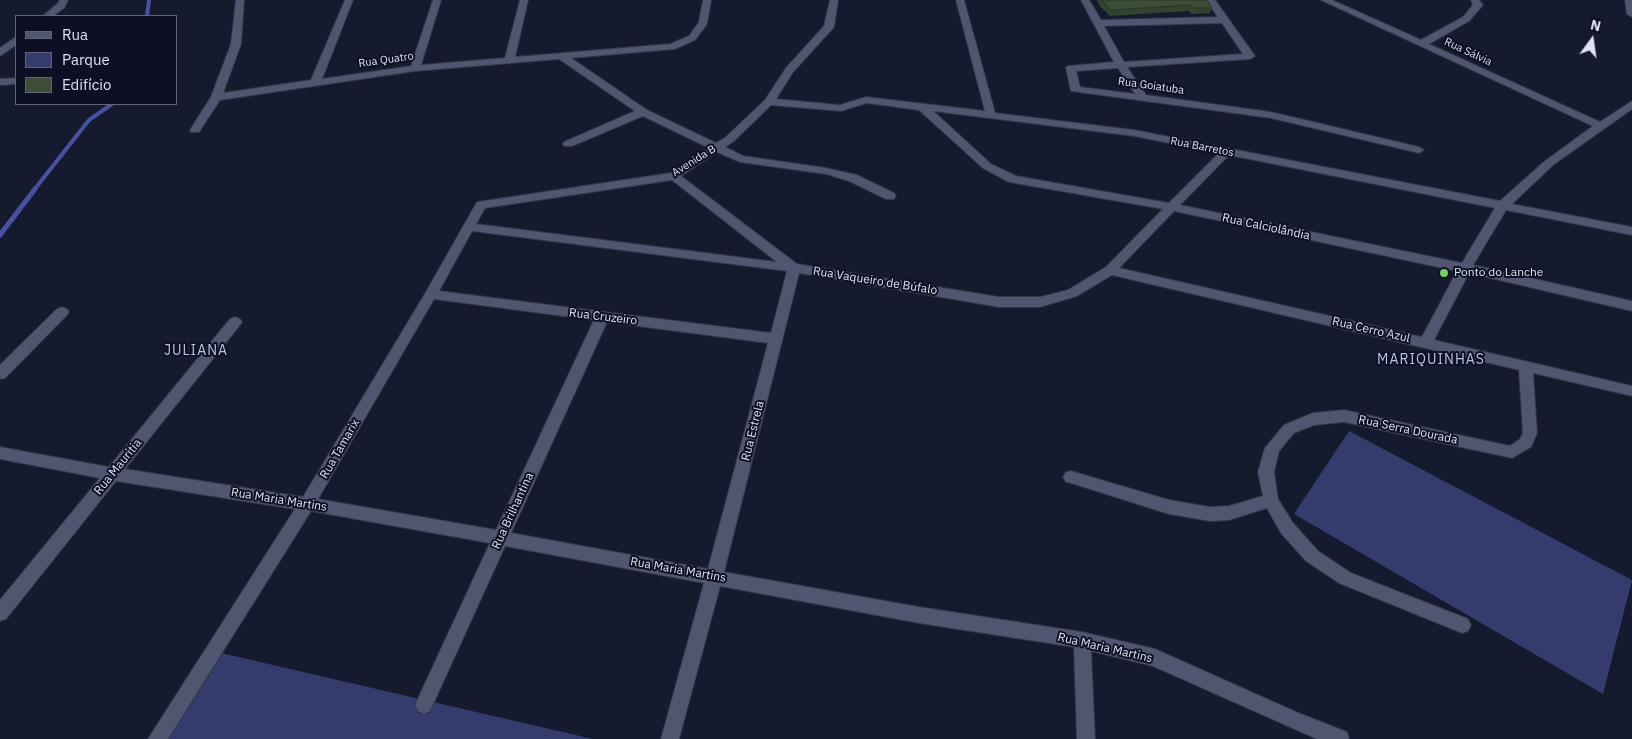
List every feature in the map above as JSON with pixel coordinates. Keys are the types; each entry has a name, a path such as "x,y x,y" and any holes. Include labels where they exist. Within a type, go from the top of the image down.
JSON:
{"street":[{"path":"48,15 61,6 64,0"},
{"path":"195,130 216,97 236,44 240,0"},
{"path":"315,83 349,0"},
{"path":"415,68 437,0"},
{"path":"509,61 524,0"},
{"name":"Rua Quatro","path":"216,97 415,68 672,47 692,38 704,22 707,0"},
{"name":"Avenida B","path":"481,205 674,176 730,139 769,102 789,70 830,27 834,0"},
{"path":"960,0 991,116"},
{"path":"1085,0 1120,64 1143,98"},
{"path":"1210,0 1223,20"},
{"name":"Rua Sálvia","path":"1325,0 1601,126"},
{"path":"1422,44 1466,19 1478,5 1475,0"},
{"path":"1629,0 1632,14"},
{"path":"1097,23 1223,20"},
{"name":"Rua Goiatuba","path":"1223,20 1250,56 1071,68 1075,89 1271,115 1419,150"},
{"path":"0,52 15,41"},
{"path":"561,56 643,112 740,159 826,171 853,178 890,196"},
{"path":"0,82 15,81"},
{"name":"Rua Barretos","path":"769,102 841,108 866,100 1134,133 1632,231"},
{"path":"1426,343 1465,268 1503,205 1549,163 1632,104"},
{"name":"Rua Calciolândia","path":"922,108 987,166 1013,179 1171,207 1465,268 1632,306"},
{"path":"568,144 643,112"},
{"name":"Rua Vaqueiro de Búfalo","path":"468,227 794,268 999,302 1040,302 1072,293 1110,270 1227,151"},
{"path":"674,176 794,268"},
{"name":"Rua Tamarix","path":"157,739 307,504 431,294 481,205"},
{"name":"Rua Estrela","path":"670,739 794,268"},
{"name":"Rua Cerro Azul","path":"1110,270 1632,391"},
{"name":"Rua Cruzeiro","path":"431,294 775,340"},
{"path":"0,374 62,312"},
{"name":"Rua Brilhantina","path":"424,705 602,318"},
{"name":"Rua Mauritia","path":"0,613 236,322"},
{"name":"Rua Serra Dourada","path":"1462,625 1345,578 1312,556 1287,528 1271,500 1266,472 1272,448 1289,429 1313,419 1344,416 1512,452 1526,443 1530,432 1526,365"},
{"name":"Rua Maria Martins","path":"0,453 113,474 307,504 500,538 919,615 1082,640 1155,658 1292,720 1340,739"},
{"path":"1071,477 1169,507 1210,514 1229,513 1271,500"},
{"path":"1082,640 1086,739"}],"green space":[{"path":"1349,431 1632,580 1603,694 1294,514"},
{"path":"221,653 593,739 168,739"}],"building":[{"path":"1102,0 1207,0 1212,8 1193,8 1191,5 1111,10"}],"waterway":[{"path":"147,15 149,0"},
{"path":"34,190 89,120 111,105"},
{"path":"0,235 35,189"}],"place":[{"name":"Ponto do Lanche","path":"1444,273"}],"district":[{"name":"JULIANA","path":"196,351"},
{"name":"MARIQUINHAS","path":"1431,360"}]}
